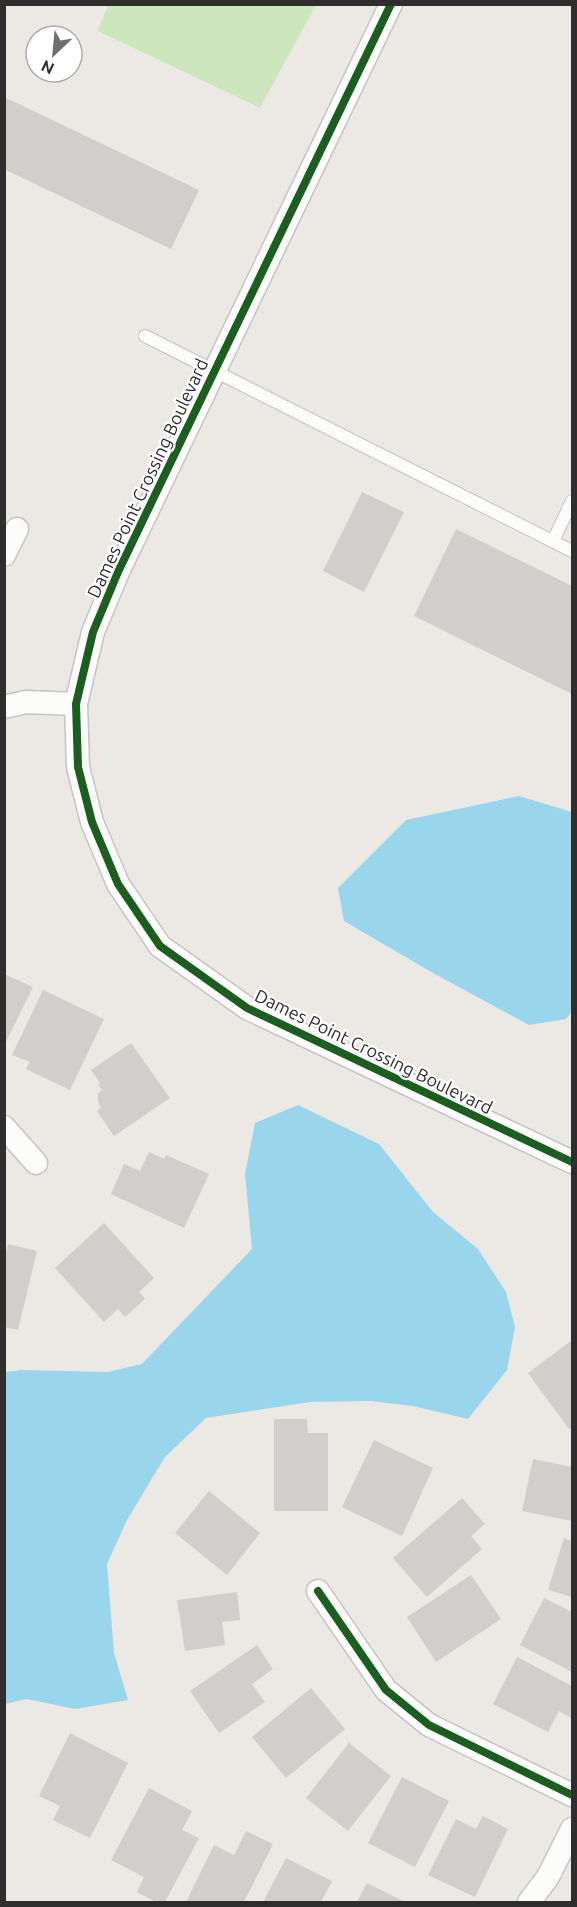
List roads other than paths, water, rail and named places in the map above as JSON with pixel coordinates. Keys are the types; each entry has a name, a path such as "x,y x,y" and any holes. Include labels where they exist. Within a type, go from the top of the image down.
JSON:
{"street":[{"name":"Dames Point Crossing Boulevard","path":"391,4 113,582 93,632 76,704 78,767 92,822 118,884 160,946 247,1008 573,1162"},
{"path":"4,555 17,529"},
{"path":"4,707 26,702 76,704"},
{"path":"4,1127 36,1163"},
{"path":"318,1591 386,1690 429,1725 573,1794"},
{"path":"529,1902 548,1877 573,1829"}],"lane":[{"path":"145,336 214,373 573,551"},
{"path":"553,541 573,501"}],"water":[{"path":"519,796 572,812 572,1011 566,1019 529,1025 344,921 338,888 406,820"},
{"path":"298,1105 379,1144 433,1212 478,1249 506,1292 515,1327 507,1370 468,1419 413,1406 371,1401 310,1402 206,1418 165,1457 127,1520 107,1564 114,1653 128,1700 75,1709 27,1699 5,1704 5,1372 21,1370 108,1372 142,1364 252,1249 245,1174 255,1123"}]}
